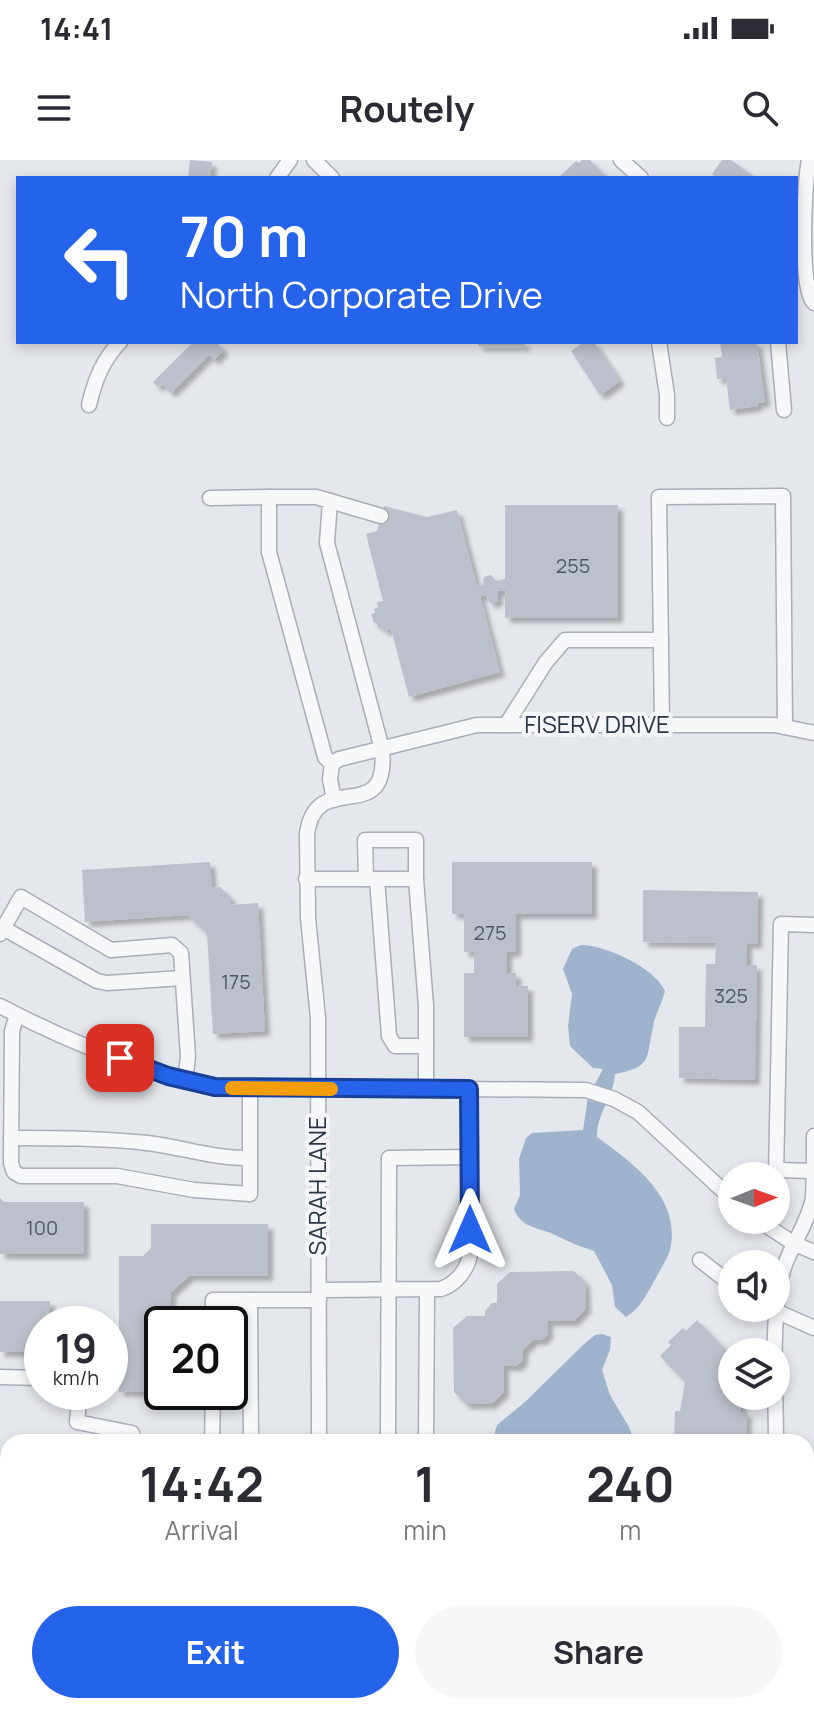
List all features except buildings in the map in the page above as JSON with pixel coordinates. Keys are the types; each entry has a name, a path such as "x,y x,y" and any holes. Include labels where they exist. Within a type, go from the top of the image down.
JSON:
{"street":[{"path":"314,160 330,176"},
{"path":"621,160 639,176"},
{"path":"809,160 805,225 808,297 814,303"},
{"path":"805,225 814,245"},
{"path":"89,405 97,376 107,356 118,344"},
{"path":"659,344 667,418"},
{"path":"778,344 784,410"},
{"path":"662,725 659,497 783,496 785,727"},
{"path":"269,497 269,552 325,757 332,764 330,779 334,800 374,790 381,782 384,771 382,749 327,543 330,501"},
{"path":"210,498 316,497 381,516"},
{"path":"506,725 546,662 565,640 661,640"},
{"name":"FISERV DRIVE","path":"332,764 339,759 477,725 785,727 814,733"},
{"name":"SARAH LANE","path":"319,1434 318,1018 306,879 307,834 318,806 334,800"},
{"path":"426,1046 395,1046 389,1036 365,840 416,840 426,1006 426,1046 426,1089"},
{"path":"306,879 416,879"},
{"path":"182,978 97,981 2,931 21,897 111,950 172,945 181,953 188,1056 185,1081"},
{"path":"776,1162 781,924 814,925"},
{"path":"0,1006 96,1049 185,1081 215,1087 586,1090 614,1099 638,1112 718,1186"},
{"path":"17,1015 12,1031 11,1163 14,1172 21,1176 117,1176 226,1194 250,1194 250,1089"},
{"path":"213,1306 213,1300 448,1287 469,1264 469,1089"},
{"path":"790,1252 813,1197 814,1136"},
{"path":"11,1138 151,1143 231,1158 250,1158"},
{"path":"388,1434 389,1158 470,1157"},
{"path":"790,1172 813,1171"},
{"path":"779,1234 814,1252"},
{"path":"700,1260 718,1274"},
{"path":"426,1434 427,1290"},
{"path":"250,1300 251,1434"},
{"path":"790,1317 814,1328"},
{"path":"773,1322 776,1434"},
{"path":"0,1377 24,1378"},
{"path":"78,1410 77,1422 132,1434"},
{"path":"212,1434 213,1410"}],"water":[{"path":"581,945 629,959 660,982 665,991 654,1022 648,1054 636,1068 615,1074 597,1129 597,1137 652,1184 669,1214 672,1231 665,1261 643,1300 626,1317 615,1307 612,1285 594,1251 527,1224 514,1209 520,1195 519,1159 526,1138 532,1133 583,1130 588,1097 603,1069 593,1068 570,1046 568,1026 572,994 563,969 572,949"},
{"path":"595,1335 611,1337 610,1350 602,1370 610,1395 631,1434 494,1434 497,1425"}],"slow traffic":[{"path":"232,1088 331,1089"}],"route":[{"path":"120,1058 168,1076 215,1087 469,1089 470,1230"}]}
